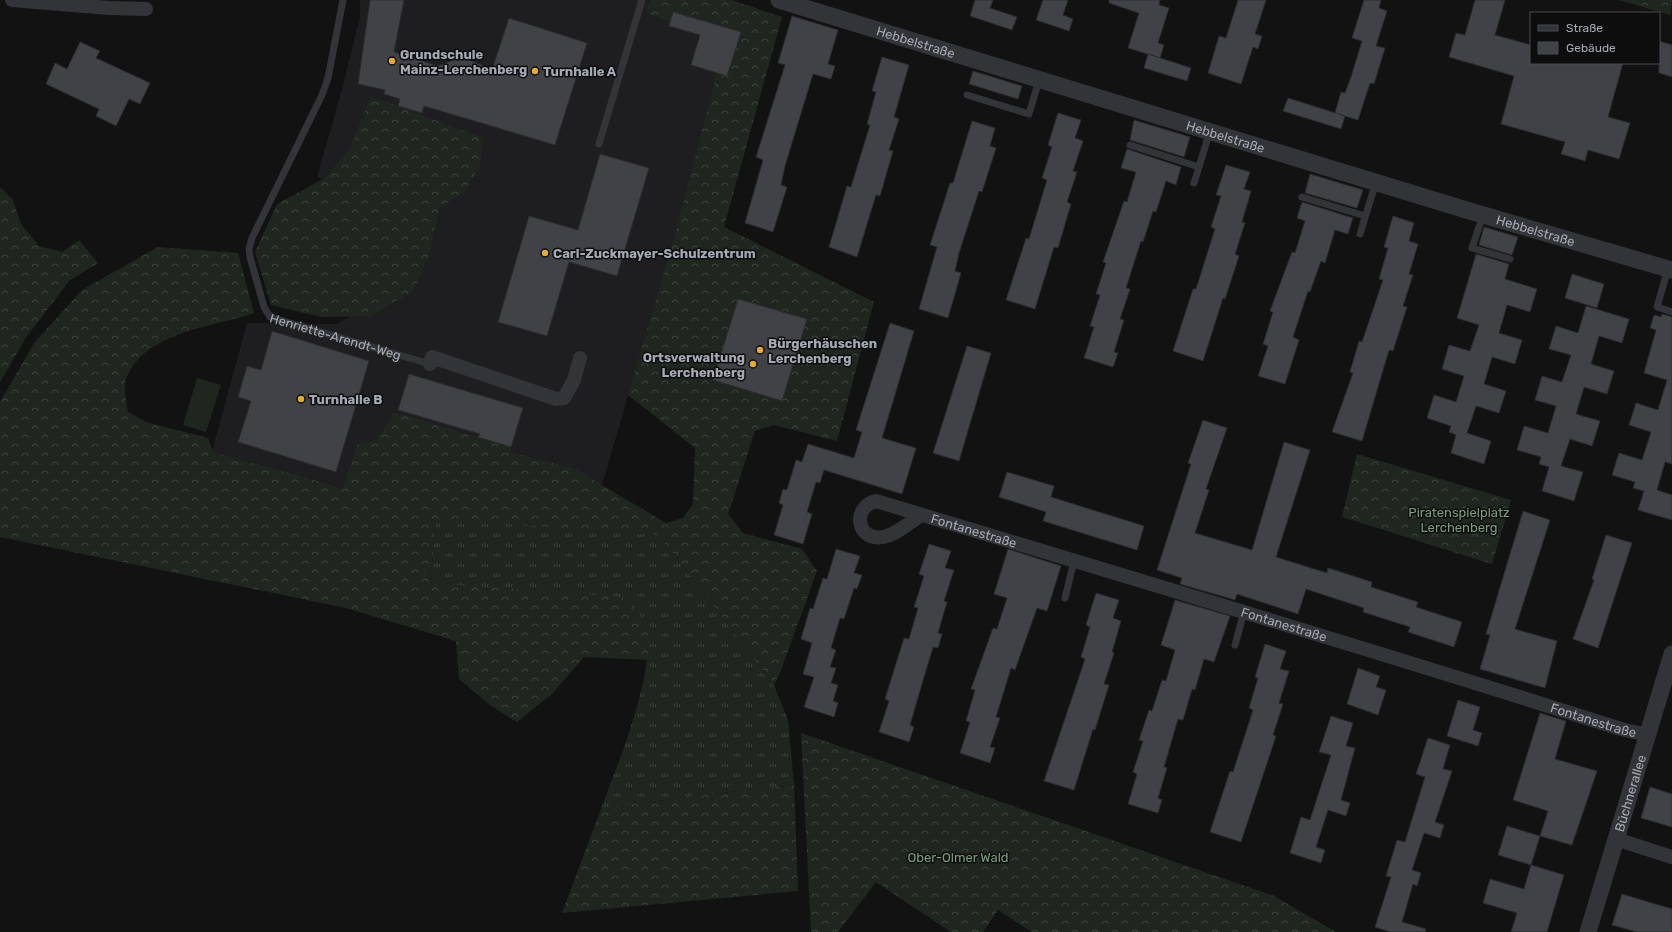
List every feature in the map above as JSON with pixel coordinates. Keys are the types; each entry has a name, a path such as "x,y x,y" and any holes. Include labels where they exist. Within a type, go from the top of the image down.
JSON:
{"street":[{"path":"12,0 109,8 146,9"},
{"name":"Hebbelstraße","path":"779,0 1670,270"},
{"name":"Henriette-Arendt-Weg","path":"430,364 432,358 556,399 564,398 574,380 580,358"},
{"name":"Fontanestraße","path":"921,515 1647,735"},
{"name":"Büchnerallee","path":"1588,932 1672,654"},
{"path":"1616,839 1672,857"}],"lane":[{"name":"Henriette-Arendt-Weg","path":"343,0 326,85 252,238 249,249 250,257 264,307 270,317 430,364"},
{"path":"599,144 642,0"},
{"path":"967,95 1029,114 1039,79"},
{"path":"1194,183 1210,131"},
{"path":"1130,145 1199,167"},
{"path":"1360,234 1376,181"},
{"path":"1302,197 1365,216"},
{"path":"1483,214 1472,248 1510,259"},
{"path":"1670,270 1657,307 1672,312"},
{"path":"1065,598 1074,561"},
{"path":"1234,645 1244,612"}],"shaded area":[{"name":"Carl-Zuckmayer-Schulzentrum","path":"360,0 667,0 741,32 677,227 594,513 344,488 212,452 247,323 337,324 413,279 433,208 317,177 341,93 360,17"}],"green space":[{"path":"650,0 732,0 782,17 724,227 874,302 837,441 774,425 755,431 728,514 743,533 802,549 817,571 780,673 774,685 659,535 435,519 431,583 622,597 635,606 650,632 649,660 584,657 552,694 517,722 490,705 459,679 456,641 346,608 0,537 0,402 34,343 82,290 158,247 238,253 254,313 200,328 164,341 148,351 135,363 125,382 128,412 146,422 208,438 213,452 343,488 358,443 377,441 394,412 511,447 510,452 575,469 666,523 683,518 693,504 695,448 628,395 677,227 725,42 646,13"},
{"path":"1619,0 1672,0 1670,15"},
{"path":"371,96 483,138 480,166 464,192 439,208 429,255 414,290 371,316 321,317 271,305 255,252 277,204 325,178 350,149"},
{"path":"0,187 13,200 21,224 39,246 62,252 79,240 98,263 70,280 27,336 0,382"},
{"path":"197,378 221,385 206,432 183,425"},
{"name":"Piratenspielplatz Lerchenberg","path":"1357,454 1511,500 1492,564 1342,517"},
{"path":"435,518 659,535 774,685 788,720 794,784 616,806 599,814 632,724 644,679 650,632 431,583"},
{"name":"Ober-Olmer Wald","path":"801,733 1274,896 1336,932 1032,932 998,910 983,932 951,932 876,882 838,932 811,932"},
{"path":"794,784 798,891 562,913 599,814 616,806"}],"building":[{"path":"370,0 404,0 394,52 438,66 456,59 470,60 492,70 509,18 587,43 555,145 424,106 422,113 398,106 400,99 384,94 385,90 358,84"},
{"path":"975,0 993,0 990,8 1017,17 1012,30 970,16"},
{"path":"1043,0 1068,0 1063,15 1073,19 1069,31 1036,20"},
{"path":"1109,0 1160,0 1159,5 1169,8 1158,43 1164,45 1160,58 1128,48 1139,13 1109,3"},
{"path":"1238,0 1266,0 1255,34 1262,36 1258,49 1253,47 1241,84 1208,73 1219,36 1226,38"},
{"path":"1364,0 1381,0 1379,8 1387,11 1376,46 1385,48 1374,84 1370,83 1358,120 1335,113 1341,92 1345,93 1351,77 1362,41 1352,38"},
{"path":"1475,0 1505,0 1495,35 1530,45 1530,64 1623,64 1608,117 1630,123 1619,159 1588,150 1585,161 1561,154 1565,142 1501,124 1514,76 1449,57 1456,33 1465,35"},
{"path":"673,12 741,32 727,76 691,65 700,35 669,26"},
{"path":"792,16 838,30 828,64 835,66 831,79 813,74 785,166 781,185 787,187 773,232 745,223 763,160 756,157 785,65 778,63"},
{"path":"1660,41 1672,45 1672,77 1659,73"},
{"path":"80,42 100,51 96,58 150,83 140,104 129,99 116,126 96,116 99,109 46,84 55,63 67,69"},
{"path":"1148,54 1191,68 1187,81 1144,68"},
{"path":"882,57 909,65 894,117 899,119 889,150 893,151 880,196 876,195 857,257 829,247 847,186 851,187 870,125 867,124 876,92 872,91"},
{"path":"973,71 1022,86 1018,99 969,84"},
{"path":"1288,98 1345,116 1341,129 1283,111"},
{"path":"1058,113 1081,120 1075,138 1083,141 1073,171 1077,172 1067,202 1071,204 1058,248 1054,247 1035,309 1006,300 1026,238 1029,239 1047,180 1042,178 1052,147 1048,145"},
{"path":"1134,120 1190,137 1184,157 1130,140"},
{"path":"972,121 995,128 990,146 996,148 982,192 979,191 959,253 955,271 961,273 948,318 919,309 937,247 930,245 950,183 953,183"},
{"path":"1127,149 1181,167 1176,185 1166,181 1156,212 1153,211 1143,242 1141,241 1126,288 1130,289 1120,319 1124,320 1114,352 1118,353 1113,367 1084,358 1094,327 1090,326 1100,295 1096,294 1106,263 1103,262 1124,201 1127,202 1136,172 1121,168"},
{"path":"600,154 649,168 617,276 569,262 547,336 498,322 529,216 578,230"},
{"path":"1226,165 1250,172 1244,189 1251,191 1242,222 1245,223 1235,254 1239,256 1225,299 1223,298 1203,361 1173,351 1193,289 1196,289 1215,229 1211,227 1221,196 1216,195"},
{"path":"1310,174 1363,190 1357,208 1305,193"},
{"path":"1302,202 1353,218 1348,234 1335,230 1325,263 1321,261 1310,292 1308,291 1293,337 1299,340 1285,384 1258,376 1268,346 1263,344 1273,312 1270,311 1292,252 1295,253 1305,221 1297,218"},
{"path":"1393,216 1414,223 1409,241 1418,244 1409,274 1413,275 1403,306 1407,307 1393,351 1389,350 1362,441 1332,432 1353,373 1350,372 1359,341 1362,342 1383,280 1379,279 1388,248 1384,247"},
{"path":"1484,227 1518,237 1512,255 1479,245"},
{"path":"1476,254 1509,264 1505,279 1537,289 1530,312 1507,305 1499,333 1522,340 1515,364 1492,357 1484,384 1506,391 1499,413 1476,406 1467,433 1491,441 1484,464 1451,453 1456,435 1449,432 1451,426 1427,418 1434,395 1456,402 1464,376 1442,369 1449,345 1470,351 1479,325 1457,318"},
{"path":"1572,274 1604,284 1597,308 1565,298"},
{"name":"Bürgerhäuschen Lerchenberg","path":"738,299 807,319 782,401 713,380"},
{"path":"1586,306 1629,319 1622,343 1599,336 1591,364 1614,371 1607,394 1584,387 1576,414 1600,421 1592,446 1570,439 1561,466 1583,472 1574,501 1542,491 1549,467 1539,464 1541,457 1517,450 1524,426 1548,433 1556,406 1535,400 1542,376 1562,382 1571,355 1549,349 1556,326 1578,333"},
{"path":"1662,314 1672,317 1672,464 1665,462 1657,490 1672,495 1672,520 1638,510 1644,491 1633,488 1635,482 1612,475 1619,453 1642,460 1651,432 1629,425 1636,403 1658,410 1667,380 1644,373 1656,330 1650,328 1654,315 1661,317"},
{"path":"890,323 914,331 882,438 916,448 902,494 824,470 820,483 816,482 807,512 812,514 803,544 774,535 783,505 779,503 783,489 787,490 796,460 802,462 808,444 854,458 862,432 856,430"},
{"name":"Turnhalle B","path":"272,331 369,361 336,472 238,442 251,401 238,397 247,366 261,370"},
{"path":"967,346 991,353 959,461 933,453"},
{"path":"409,374 523,408 511,447 478,437 480,434 398,410"},
{"path":"1203,420 1227,428 1206,489 1209,490 1195,533 1252,550 1284,442 1310,450 1276,557 1327,573 1328,568 1372,582 1371,587 1418,602 1416,607 1462,622 1454,647 1408,632 1410,627 1363,612 1364,608 1306,589 1298,614 1237,594 1235,600 1180,584 1182,578 1157,570 1191,464 1188,463"},
{"path":"1007,472 1054,486 1051,497 1144,526 1137,550 1043,521 1046,512 999,497"},
{"path":"1523,511 1550,520 1515,629 1557,641 1545,688 1480,669 1490,635 1486,634"},
{"path":"1606,535 1632,543 1598,648 1573,639 1594,580 1592,579"},
{"path":"929,544 951,551 945,568 954,570 944,601 947,602 938,633 942,634 938,648 933,647 910,725 914,727 909,742 879,732 889,701 885,699 904,638 909,639 918,608 914,607 924,576 919,574"},
{"path":"836,549 860,556 854,573 862,575 857,589 854,588 844,619 840,618 831,648 836,650 830,667 836,668 831,683 838,685 833,701 838,703 834,717 804,707 814,677 803,674 812,643 801,639 810,608 813,609 823,578 827,579"},
{"path":"1008,549 1061,566 1047,611 1037,608 1015,670 1011,668 996,717 1000,718 990,747 995,748 990,763 960,753 970,722 966,721 975,690 971,689 993,628 997,629 1007,598 994,594"},
{"path":"1096,593 1119,600 1113,618 1121,621 1112,652 1114,653 1104,684 1109,685 1095,730 1093,729 1074,790 1044,781 1085,659 1081,657 1090,627 1086,625"},
{"path":"1175,600 1230,616 1214,662 1204,659 1195,690 1192,689 1183,720 1178,719 1164,767 1167,768 1158,798 1162,800 1158,813 1128,804 1137,774 1133,772 1143,741 1139,740 1149,710 1152,711 1162,680 1166,681 1175,650 1161,645"},
{"path":"1265,644 1286,651 1280,669 1289,671 1279,703 1283,704 1273,735 1276,736 1241,842 1210,832 1230,771 1233,772 1253,710 1249,708 1258,678 1255,677"},
{"path":"1358,668 1380,676 1376,687 1386,690 1378,715 1347,704"},
{"path":"1458,700 1480,707 1473,730 1482,733 1478,746 1447,736"},
{"path":"1540,713 1566,721 1555,759 1597,771 1572,845 1540,836 1548,811 1513,800"},
{"path":"1331,716 1353,723 1346,746 1355,748 1341,800 1350,803 1346,816 1328,810 1316,847 1325,850 1321,863 1290,853 1301,817 1310,820 1331,755 1319,752"},
{"path":"1428,738 1450,745 1443,769 1452,771 1435,822 1444,825 1440,838 1424,833 1412,870 1421,873 1417,886 1413,884 1402,922 1426,929 1425,932 1390,932 1375,927 1391,877 1386,876 1397,840 1405,842 1425,777 1416,774"},
{"path":"1650,787 1672,794 1672,827 1641,818"},
{"path":"1507,826 1540,836 1531,865 1498,855"},
{"path":"1531,865 1564,875 1547,932 1511,932 1517,913 1483,903 1490,879 1524,889"},
{"path":"1622,894 1672,909 1672,932 1637,932 1612,925"}],"place":[{"name":"Grundschule Mainz-Lerchenberg","path":"392,61"},
{"name":"Turnhalle A","path":"535,71"},
{"name":"Carl-Zuckmayer-Schulzentrum","path":"545,253"},
{"name":"Bürgerhäuschen Lerchenberg","path":"760,350"},
{"name":"Ortsverwaltung Lerchenberg","path":"753,364"},
{"name":"Turnhalle B","path":"301,399"}]}
